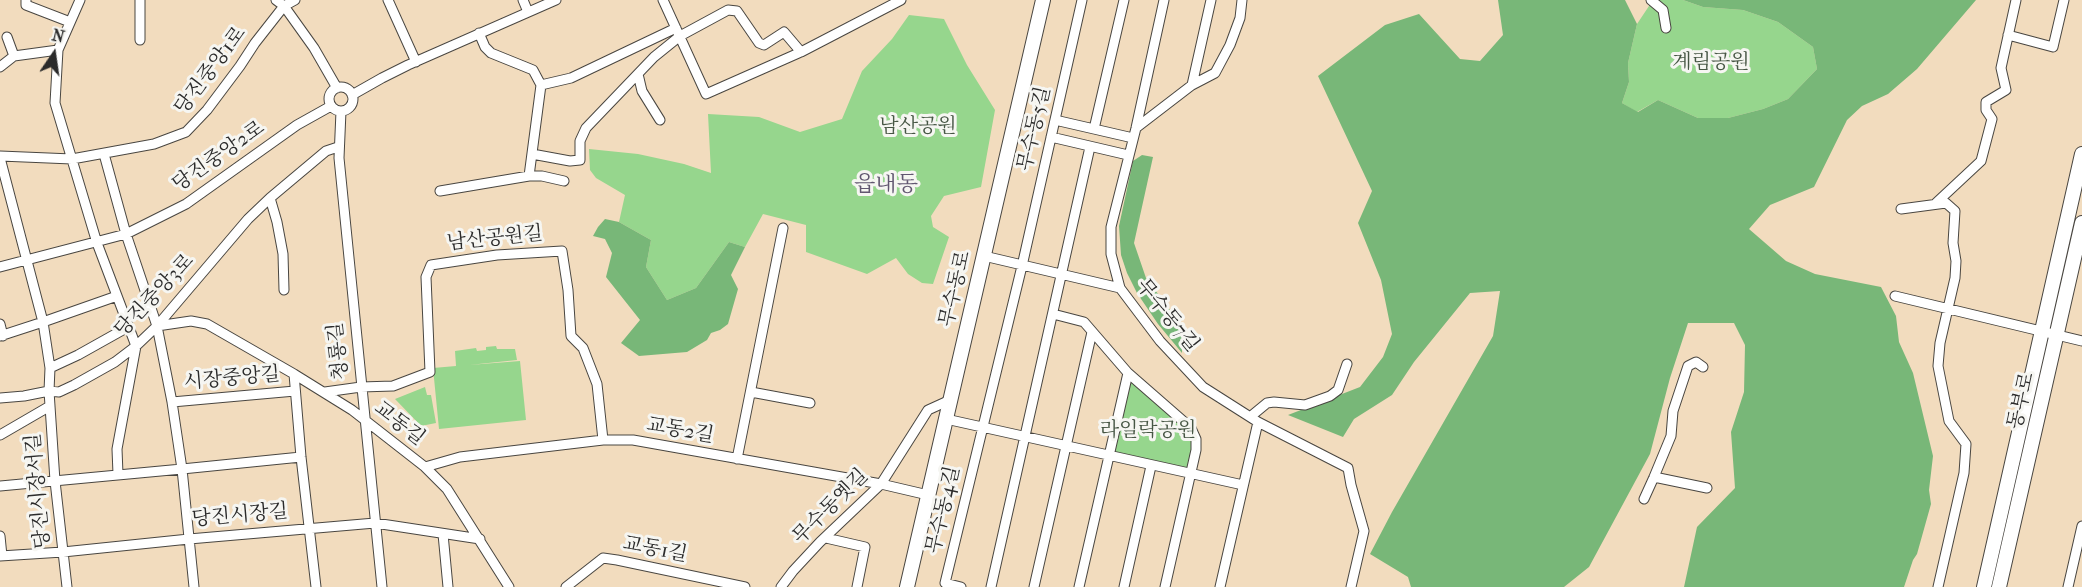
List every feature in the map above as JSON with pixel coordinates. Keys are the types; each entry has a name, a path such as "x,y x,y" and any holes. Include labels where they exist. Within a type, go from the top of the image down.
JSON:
{"street":[{"path":"26,0 26,4 70,22"},
{"path":"80,0 58,50 55,103 97,243 136,346 117,449 118,474"},
{"path":"140,0 140,40"},
{"path":"276,0 284,6 327,68 337,88"},
{"name":"당진중앙1로","path":"0,157 72,159 154,144 186,132 207,110 284,6 295,0"},
{"path":"388,0 416,62"},
{"path":"522,0 528,12"},
{"path":"352,95 416,62 556,0"},
{"path":"663,0 706,93 801,52 901,0"},
{"name":"무수동로","path":"908,587 1043,0"},
{"name":"무수동5길","path":"1022,266 1082,0"},
{"path":"1094,129 1124,0"},
{"name":"무수동7길","path":"1164,0 1111,227 1111,254 1120,288 1160,341 1203,387 1254,419 1348,468 1364,531 1351,587"},
{"path":"1192,85 1211,0"},
{"path":"1055,120 1094,129 1134,133 1192,85 1215,73 1230,45 1240,18 1242,0"},
{"path":"1651,0 1663,10 1666,28"},
{"path":"1936,203 1981,161 1992,119 1986,110 1986,102 2006,90 2001,68 2016,0"},
{"path":"2008,35 2053,47 2064,0"},
{"path":"541,85 571,78 728,10 737,11 759,43 764,45 784,32 801,52"},
{"path":"532,154 570,161 580,160 580,141 586,128 678,32"},
{"path":"479,33 485,48 533,70 541,85 529,176"},
{"path":"7,37 14,56"},
{"path":"0,67 14,56 58,50"},
{"path":"638,74 642,92 660,120"},
{"path":"337,88 344,88 352,95 351,106 341,111 331,106 330,96 337,88"},
{"name":"당진중앙2로","path":"0,267 126,234 186,204 297,125 331,106"},
{"name":"청룡길","path":"341,111 338,147 382,587"},
{"path":"1051,137 1128,156"},
{"name":"당진중앙3로","path":"0,398 49,391 59,392 115,362 157,326 248,219 326,151 338,147"},
{"path":"991,587 1090,147"},
{"path":"104,154 126,234 157,326"},
{"path":"1984,587 2082,154"},
{"path":"0,157 43,322 50,368 49,391"},
{"path":"440,191 529,176 542,176 564,181"},
{"path":"270,198 283,254 284,290"},
{"path":"1901,209 1946,203 1955,211 1953,243 1956,270 1940,343 1938,366 1949,421 1966,444 1964,473 1938,587"},
{"name":"동부로","path":"1999,587 2082,223"},
{"path":"737,459 783,228"},
{"name":"남산공원길","path":"361,387 393,386 430,372 426,277 431,265 497,255 562,251 568,290 571,336 583,348 597,384 603,440"},
{"path":"984,256 1120,288"},
{"name":"무수동4길","path":"961,587 945,583 1022,266"},
{"name":"당진중앙3로","path":"1,336 117,296"},
{"path":"1895,296 2082,340"},
{"path":"1053,314 1084,322 1128,373 1191,428 1197,444 1165,587"},
{"name":"교동길","path":"157,326 191,321 207,324 325,392 365,420 425,467 447,489 510,587"},
{"path":"0,324 1,336"},
{"name":"시장중앙길","path":"157,326 172,402 189,539"},
{"name":"당진중앙3로","path":"50,368 128,327"},
{"path":"1034,587 1092,332"},
{"path":"1644,499 1671,436 1673,411 1688,366 1696,362 1703,367"},
{"path":"1220,587 1243,486 1254,419 1267,404 1274,402 1305,405 1330,396 1338,390 1347,364"},
{"path":"1079,587 1128,373"},
{"path":"294,374 316,587"},
{"path":"325,392 361,387"},
{"name":"당진시장서길","path":"49,391 55,481 67,587"},
{"name":"시장중앙길","path":"172,402 295,391"},
{"path":"751,392 810,403"},
{"name":"무수동옛길","path":"781,587 825,538 881,484 928,410 950,400"},
{"path":"0,435 50,406"},
{"path":"946,419 982,429 1243,486"},
{"name":"교동2길","path":"425,467 460,457 603,440 633,440 881,484 928,495"},
{"path":"0,486 301,457"},
{"path":"1124,587 1151,466"},
{"path":"1654,477 1707,488"},
{"name":"당진시장길","path":"0,536 1,556 375,523 480,539"},
{"path":"2068,587 2082,526"},
{"path":"443,534 448,587"},
{"path":"825,538 865,547 857,587"},
{"path":"189,539 194,587"},
{"name":"교동1길","path":"566,587 603,558 745,587"}],"green space":[{"path":"1498,0 1625,0 1637,24 1628,63 1629,82 1622,103 1638,112 1658,100 1698,118 1728,118 1763,109 1788,99 1817,69 1813,47 1778,22 1743,10 1703,7 1683,0 1976,0 1917,69 1888,94 1862,106 1847,120 1814,187 1770,205 1749,229 1786,261 1815,274 1881,287 1896,316 1899,342 1913,373 1933,456 1929,490 1931,504 1917,554 1904,587 1684,587 1697,527 1735,488 1731,432 1744,392 1745,345 1734,323 1688,323 1670,378 1650,454 1589,567 1564,587 1411,587 1408,577 1370,554 1493,336 1500,291 1470,293 1414,362 1392,395 1354,419 1343,437 1288,415 1360,387 1383,357 1392,334 1381,280 1358,223 1372,191 1318,76 1385,25 1419,14 1460,59 1480,61 1503,35"},
{"name":"계림공원","path":"1653,0 1683,0 1703,7 1743,10 1778,22 1813,47 1817,69 1788,99 1763,109 1728,118 1698,118 1658,100 1637,112 1622,103 1629,82 1628,63 1637,24"},
{"name":"남산공원","path":"909,15 944,19 967,65 995,110 981,187 944,196 931,216 933,227 949,237 933,284 922,283 908,274 896,258 867,274 806,252 806,225 763,214 745,247 729,242 696,288 667,300 646,267 651,240 619,222 625,195 596,178 590,170 589,149 638,154 684,164 711,173 708,114 759,117 800,132 842,119 862,71 892,39"},
{"path":"1142,155 1153,157 1134,243 1146,278 1182,326 1182,353 1158,324 1137,293 1121,255 1119,226 1133,161"},
{"path":"605,219 619,222 651,240 646,267 667,300 696,288 729,242 745,247 731,275 738,289 728,324 711,333 707,340 687,352 639,356 621,343 640,320 606,277 612,253 605,239 593,236"},
{"path":"496,346 497,349 515,349 517,360 469,365 520,361 526,420 439,429 433,368 456,366 455,351 476,348 477,351 486,350 486,347"},
{"name":"라일락공원","path":"1130,379 1191,429 1194,439 1189,467 1185,469 1117,454 1115,450"},
{"path":"425,387 427,395 431,395 436,423 421,426 395,399"}],"district":[{"name":"읍내동","path":"886,186"}]}
